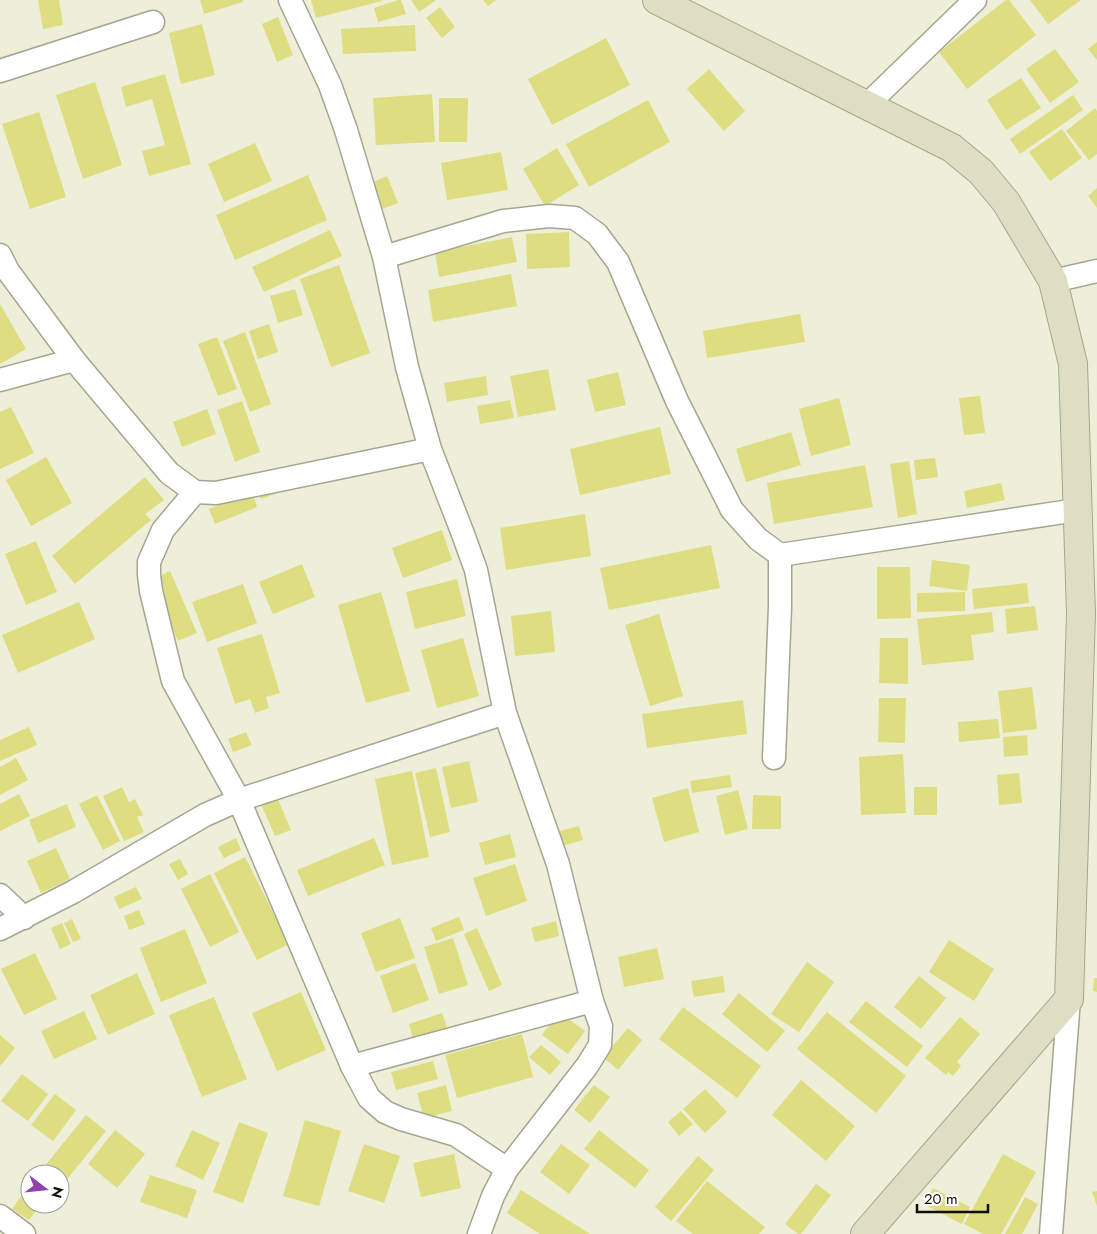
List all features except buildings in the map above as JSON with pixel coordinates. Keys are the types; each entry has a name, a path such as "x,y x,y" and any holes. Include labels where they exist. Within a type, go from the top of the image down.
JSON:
{"street":[{"path":"290,0 330,85 346,130 384,257 407,366 430,449 476,570 505,713 558,864 600,1026 600,1045 587,1066 506,1169 479,1234"},
{"path":"657,0 868,104 952,148 981,172 1006,202 1053,281 1073,364 1081,614 1069,999 1051,1234"},
{"path":"868,104 975,0"},
{"path":"0,71 153,22"},
{"path":"384,257 503,221 549,216 575,218 597,234 618,262 677,401 732,510 758,539 780,555 1077,510"},
{"path":"0,255 8,271 74,360 169,473 195,492 216,493 430,449"},
{"path":"1053,281 1097,271"},
{"path":"0,380 74,360"},
{"path":"195,492 163,530 149,562 151,591 173,681 239,800 352,1066 370,1098 385,1112 401,1119 456,1135 506,1169"},
{"path":"774,758 780,607 780,555"},
{"path":"0,929 98,878 205,815 239,800 505,713"},
{"path":"0,896 24,918"},
{"path":"865,1234 1069,999"},
{"path":"352,1066 592,1001"},
{"path":"0,1216 24,1234"}]}
